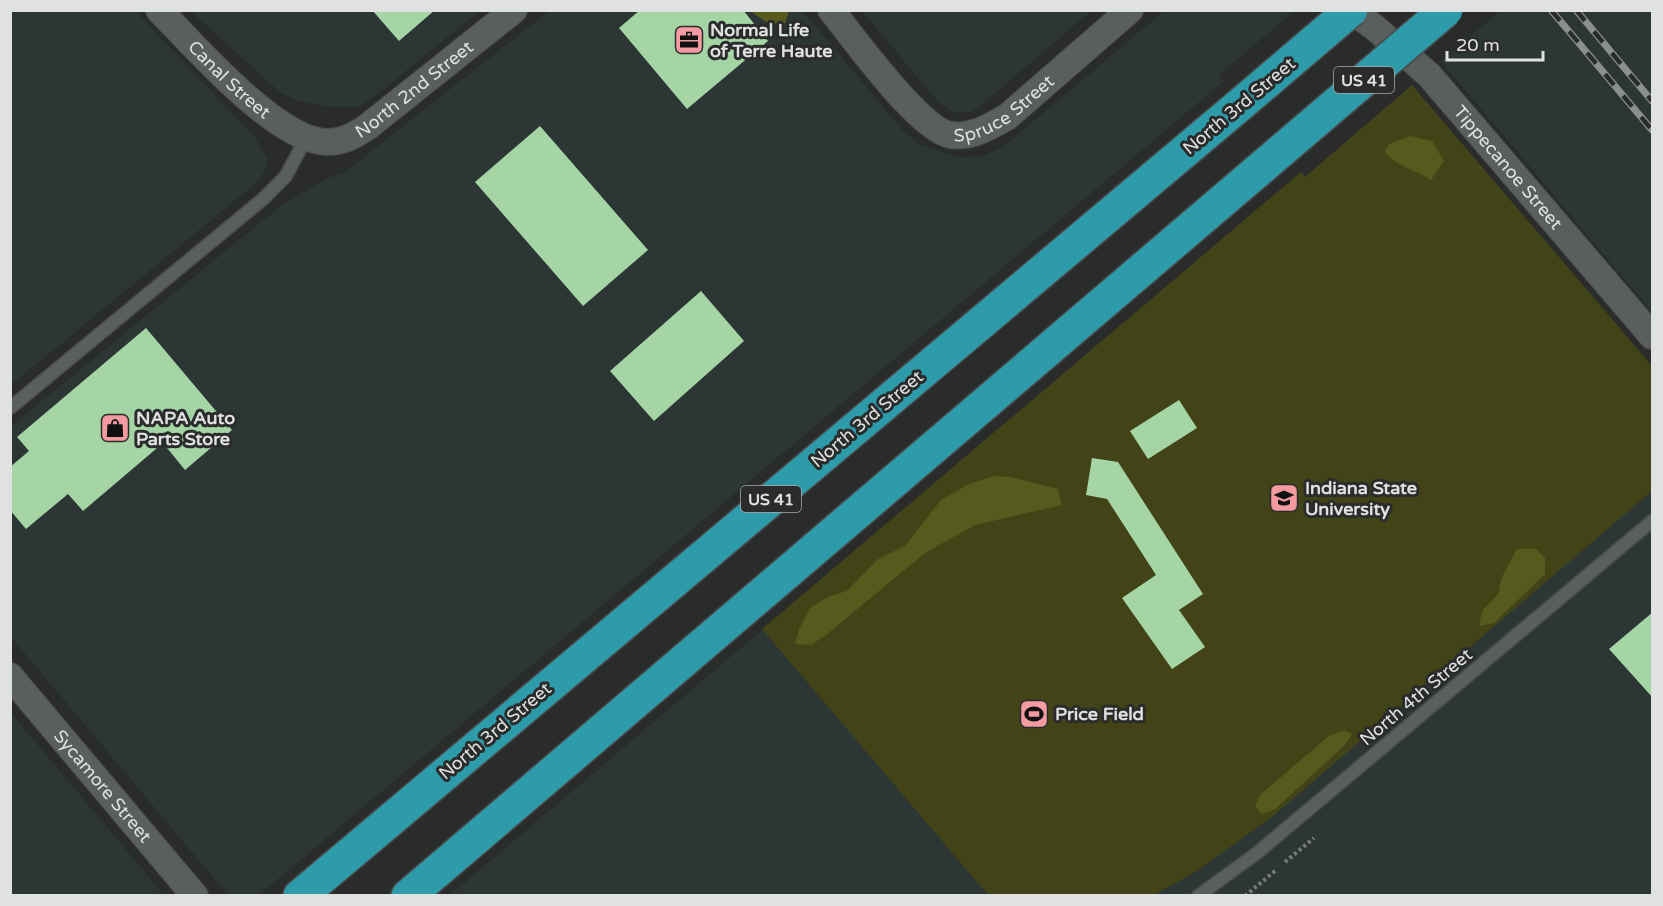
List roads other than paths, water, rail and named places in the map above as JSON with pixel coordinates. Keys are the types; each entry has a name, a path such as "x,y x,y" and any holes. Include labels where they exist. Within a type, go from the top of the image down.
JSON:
{"highway":[{"name":"North 3rd Street","path":"300,896 1351,10"},
{"name":"US 41","path":"408,896 1446,10"}],"street":[{"name":"Canal Street","path":"159,10 278,124 306,138"},
{"name":"North 2nd Street","path":"306,138 327,142 347,140 366,128 513,10"},
{"name":"Spruce Street","path":"831,10 914,111 934,128 949,135 964,135 983,130 1007,117 1130,10"},
{"name":"Tippecanoe Street","path":"1351,10 1429,75 1653,336"},
{"name":"Sycamore Street","path":"10,676 195,896"}],"lane":[{"path":"10,408 262,199 286,176 306,138"},
{"name":"North 4th Street","path":"1198,896 1257,853 1653,521"}],"railway":[{"path":"1551,10 1652,130"},
{"path":"1576,10 1652,101"}],"place":[{"name":"Normal Life of Terre Haute","path":"689,40"},
{"name":"NAPA Auto Parts Store","path":"115,428"},
{"name":"Indiana State University","path":"1284,498"},
{"name":"Price Field","path":"1034,714"}]}
